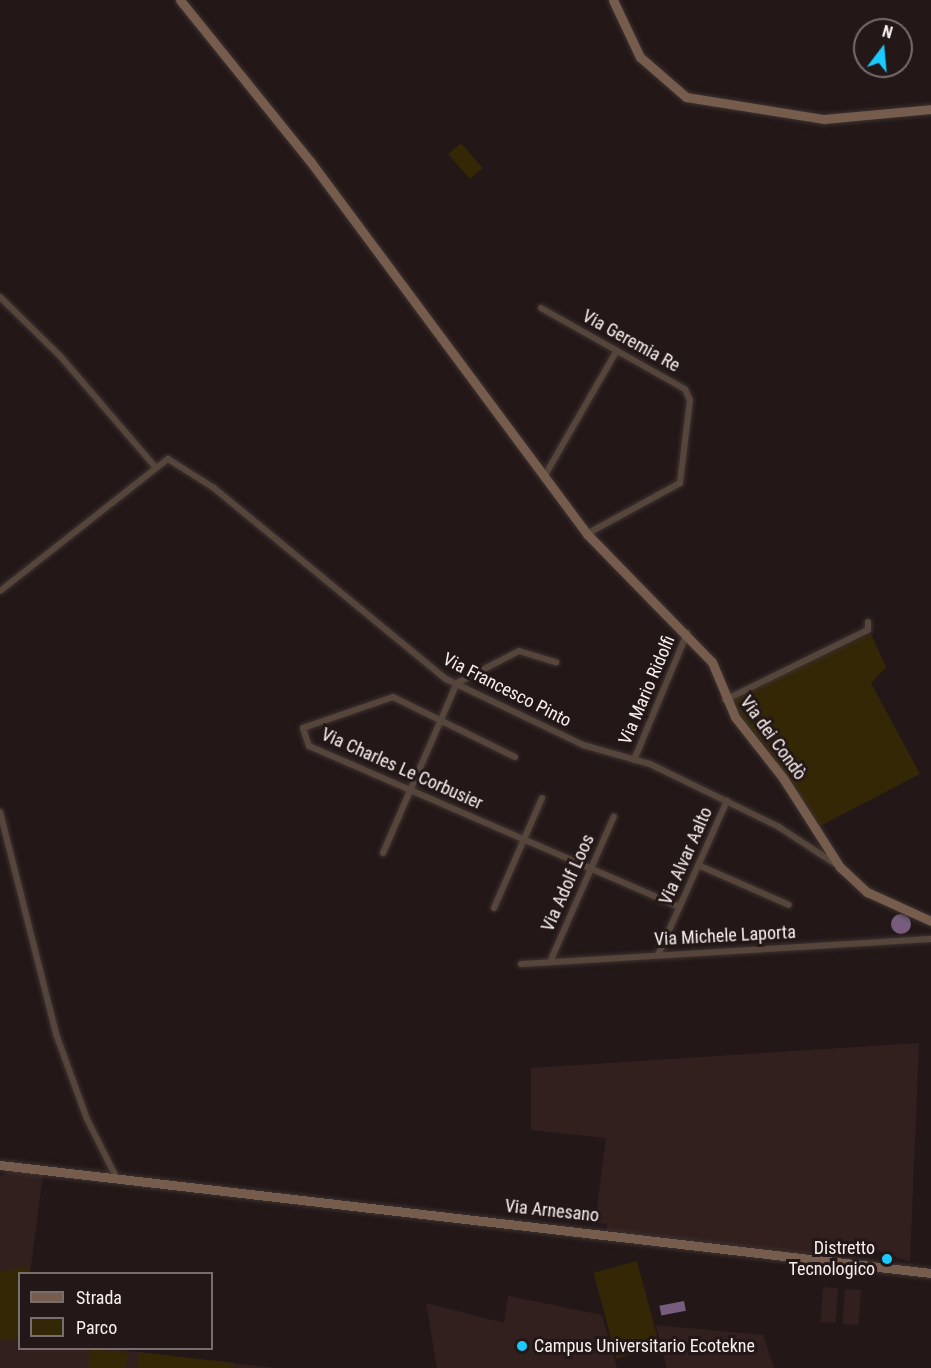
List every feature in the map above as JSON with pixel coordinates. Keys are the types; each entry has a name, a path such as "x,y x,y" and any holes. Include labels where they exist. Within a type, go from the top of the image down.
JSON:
{"street":[{"name":"Via dei Condò","path":"180,0 310,161 587,534 605,555 688,632 712,662 725,700 840,867 867,892 931,921"},
{"path":"613,0 640,57 686,97 824,119 931,109"},
{"path":"0,297 61,357 156,468 0,591"},
{"name":"Via Geremia Re","path":"542,308 689,394 685,475 680,483 587,534"},
{"path":"544,478 616,350"},
{"name":"Via Francesco Pinto","path":"156,468 168,459 214,488 411,654 457,683 583,745 634,760 727,801 840,867"},
{"path":"725,700 868,630 868,622"},
{"name":"Via Mario Ridolfi","path":"634,760 688,632"},
{"path":"383,853 457,683 519,651 556,662"},
{"name":"Via Charles Le Corbusier","path":"515,757 442,718 393,697 303,728 309,746 679,907"},
{"path":"494,908 542,798"},
{"name":"Via Alvar Aalto","path":"658,955 727,801"},
{"path":"0,812 56,1034 87,1119 117,1179"},
{"name":"Via Adolf Loos","path":"550,962 614,816"},
{"path":"698,865 789,905"},
{"name":"Via Michele Laporta","path":"521,964 931,939"},
{"name":"Via Arnesano","path":"0,1165 931,1273"}],"shaded area":[{"path":"901,914 908,917 911,924 908,931 901,934 894,931 891,924 894,917"},
{"path":"919,1043 910,1262 865,1246 807,1254 607,1231 607,1224 595,1223 606,1138 531,1130 531,1068"},
{"path":"11,1171 43,1175 30,1272 18,1272 18,1350 121,1350 276,1368 0,1368 0,1177"},
{"path":"823,1287 838,1288 836,1323 821,1322"},
{"path":"845,1289 861,1290 859,1325 843,1324"},
{"name":"Campus Universitario Ecotekne","path":"508,1296 602,1315 617,1368 437,1368 426,1303 504,1323"},
{"path":"684,1301 686,1311 661,1316 659,1306"},
{"name":"Campus Universitario Ecotekne","path":"656,1325 763,1335 774,1368 667,1368"}],"green space":[{"path":"461,143 483,168 470,179 448,154"},
{"path":"871,634 886,667 871,683 920,774 818,827 729,701"},
{"path":"637,1261 660,1347 617,1359 594,1273"},
{"path":"27,1266 30,1272 18,1272 18,1338 0,1340 0,1272"},
{"path":"90,1350 128,1353 126,1368 88,1368"},
{"path":"139,1352 234,1363 234,1368 137,1368"}],"place":[{"name":"Distretto Tecnologico","path":"887,1259"},
{"name":"Campus Universitario Ecotekne","path":"522,1346"}]}
